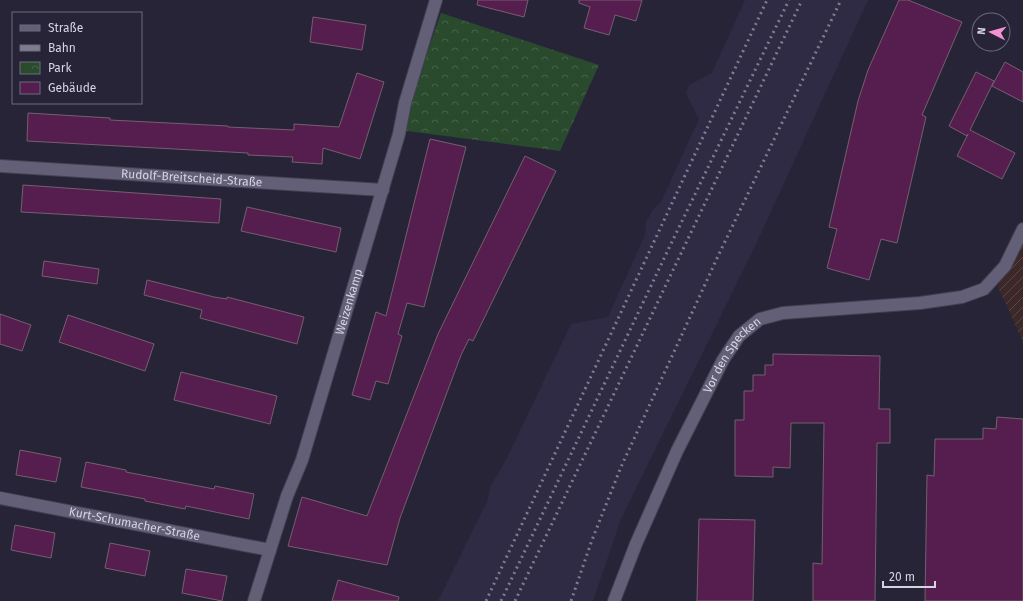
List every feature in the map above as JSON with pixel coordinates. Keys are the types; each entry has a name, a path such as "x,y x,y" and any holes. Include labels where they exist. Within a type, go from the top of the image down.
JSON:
{"street":[{"name":"Weizenkamp","path":"254,601 287,496 302,460 383,190 399,134 405,103 436,0"},
{"name":"Rudolf-Breitscheid-Straße","path":"0,166 383,190"},
{"name":"Vor den Specken","path":"614,601 636,544 677,451 723,360 739,336 760,319 783,313 920,303 962,297 984,289 1005,266 1023,229"},
{"name":"Kurt-Schumacher-Straße","path":"0,498 270,550"}],"shaded area":[{"path":"745,0 868,0 756,244 621,519 593,601 438,601 487,502 491,486 508,456 571,324 608,317 645,235 646,223 652,211 661,202 699,119 686,93 689,85 712,73"},
{"path":"1023,235 1023,342 998,287"}],"green space":[{"path":"441,13 599,65 560,151 400,130"}],"building":[{"path":"478,0 528,0 524,17 477,5"},
{"path":"579,0 642,0 636,21 615,15 609,35 584,28 590,7 579,3"},
{"path":"899,0 908,0 962,22 922,115 926,117 897,243 881,239 869,280 827,268 837,229 829,227 858,101 868,70"},
{"path":"313,17 366,25 362,50 310,42"},
{"path":"1005,62 1023,72 1023,102 992,86"},
{"path":"976,72 994,81 970,130 1015,153 1002,179 957,156 967,136 949,126"},
{"path":"357,73 384,82 360,159 323,148 322,164 292,162 293,157 248,155 248,153 27,141 28,113 110,118 110,120 294,130 294,124 339,127"},
{"path":"430,139 466,147 424,307 407,303 398,334 402,336 388,384 376,381 370,400 352,395 376,312 386,316"},
{"path":"525,156 556,171 473,341 469,339 461,355 400,518 387,565 288,546 302,497 367,516 438,334"},
{"path":"23,185 221,199 219,223 21,212"},
{"path":"247,207 341,228 336,252 241,231"},
{"path":"44,261 99,269 97,284 42,276"},
{"path":"147,280 214,297 227,299 227,297 304,317 297,344 200,318 202,310 144,295"},
{"path":"0,314 31,325 22,351 0,344"},
{"path":"68,315 154,344 145,371 59,342"},
{"path":"773,354 880,356 879,409 890,409 890,443 877,443 875,601 813,601 813,563 822,564 824,423 791,423 790,468 773,467 773,477 735,476 735,420 744,420 744,391 753,391 753,375 765,375 765,365 773,365"},
{"path":"181,372 277,396 270,424 174,400"},
{"path":"997,417 1023,419 1023,601 925,601 927,475 934,476 935,439 983,439 983,428 996,429"},
{"path":"20,450 61,458 56,482 16,475"},
{"path":"86,462 126,470 126,472 214,489 215,486 254,494 249,519 186,506 185,509 145,501 145,499 81,487"},
{"path":"699,519 755,520 753,601 697,601"},
{"path":"15,525 55,533 51,558 11,550"},
{"path":"110,543 150,551 145,576 105,568"},
{"path":"186,569 227,576 222,601 182,593"},
{"path":"338,580 399,597 398,601 332,601"}],"railway":[{"path":"486,601 767,0"},
{"path":"501,601 789,0"},
{"path":"515,601 802,0"},
{"path":"571,601 592,540 621,467 719,254 841,0"}]}
